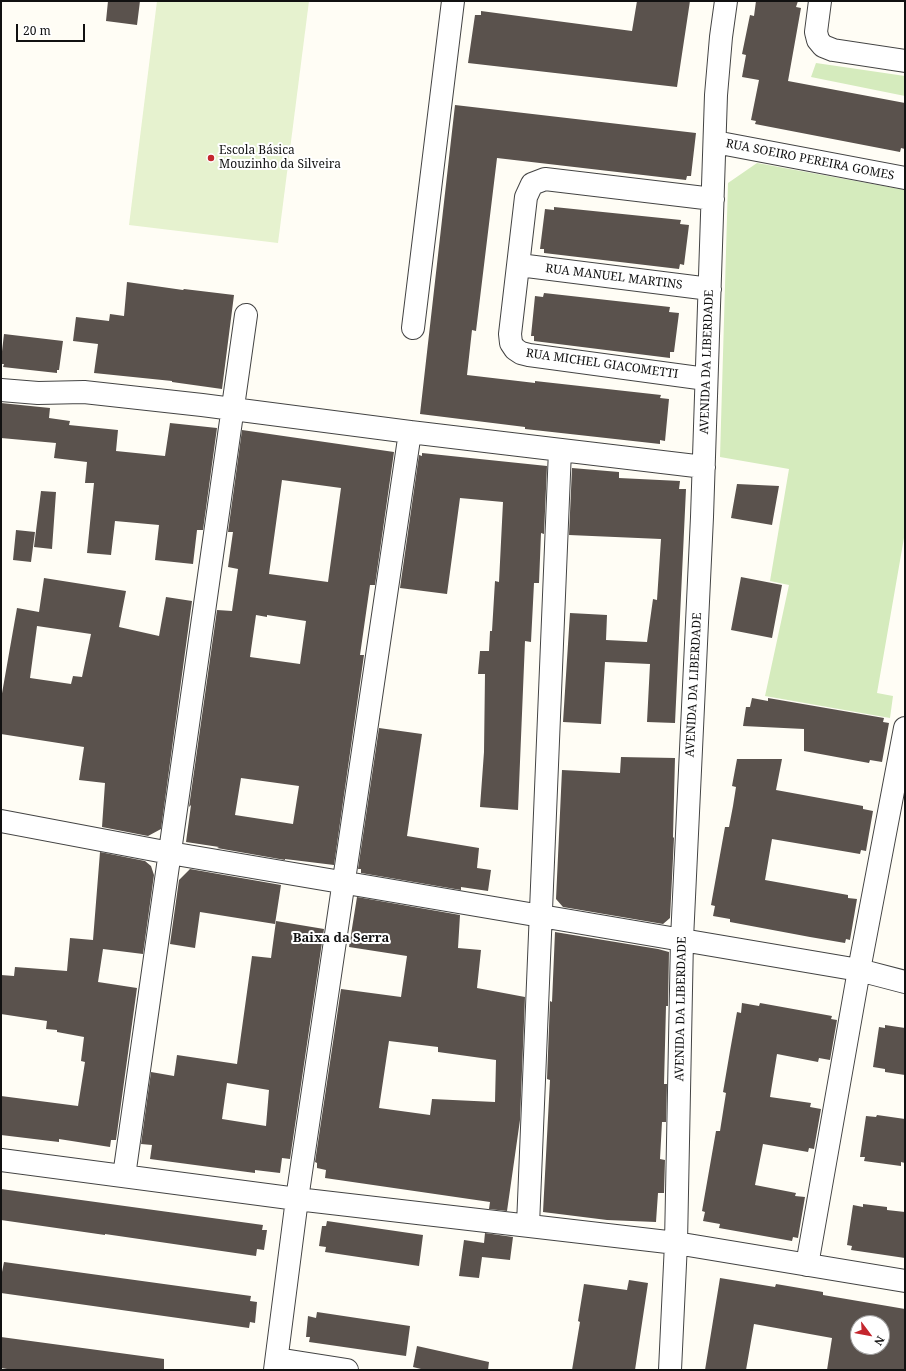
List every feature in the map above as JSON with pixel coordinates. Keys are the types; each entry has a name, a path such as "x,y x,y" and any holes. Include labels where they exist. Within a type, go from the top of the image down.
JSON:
{"street":[{"path":"413,328 453,1"},
{"name":"AVENIDA DA LIBERDADE","path":"670,1370 676,1243 682,939 704,467 715,142 720,36 726,1"},
{"path":"820,1 816,32 818,40 823,46 833,50 905,61"},
{"name":"RUA SOEIRO PEREIRA GOMES","path":"715,142 905,178"},
{"name":"RUA MICHEL GIACOMETTI","path":"706,378 529,355 521,353 515,349 511,343 510,334 526,197 532,184 538,180 544,179 713,199"},
{"name":"RUA MANUEL MARTINS","path":"519,265 710,289"},
{"path":"124,1176 246,315"},
{"path":"1,390 38,393 84,392 232,408 410,432 704,467"},
{"path":"347,1370 276,1365 297,1199 410,432"},
{"path":"528,1225 560,450"},
{"path":"807,1265 859,970 905,728"},
{"path":"1,822 170,853 859,970 905,982"},
{"path":"1,1160 297,1199 676,1243 905,1281"}],"green space":[{"path":"157,1 309,1 278,243 129,225"},
{"path":"816,63 905,76 905,96 811,77"},
{"path":"757,163 905,190 905,532 877,693 893,696 890,718 765,696 789,585 770,581 789,469 720,457 728,183"}],"building":[{"path":"108,1 140,1 137,25 106,21"},
{"path":"637,1 690,1 677,87 468,63 475,15 481,15 481,11 632,31"},
{"path":"756,1 798,1 796,7 801,8 788,81 905,103 905,149 901,148 900,152 755,124 756,121 751,120 759,80 742,77 746,55 742,54 750,15 754,16"},
{"path":"455,105 696,133 691,176 687,176 686,180 497,158 476,331 472,330 467,375 661,395 660,398 669,399 665,441 660,440 660,444 525,429 525,427 420,414"},
{"path":"554,207 681,220 680,224 689,225 684,265 680,264 679,269 544,253 544,249 540,249 545,209 554,210"},
{"path":"127,282 234,295 222,389 172,381 94,373 98,344 73,341 76,317 109,321 110,314 124,316"},
{"path":"544,293 670,307 669,312 679,313 674,352 670,352 670,358 534,341 534,336 531,336 535,296 543,297"},
{"path":"4,334 63,341 59,370 57,370 57,373 3,367 4,364 1,364 1,360"},
{"path":"1,403 50,408 49,418 70,421 69,425 118,430 116,451 165,456 170,423 217,428 203,530 197,530 193,564 155,560 159,525 115,521 111,555 87,553 94,483 85,483 87,462 54,458 56,443 1,438"},
{"path":"242,430 394,452 375,585 370,585 360,655 364,655 334,865 285,860 186,842 191,805 189,807 217,610 232,611 238,569 228,567 233,532 228,532","holes":["282,480 341,488 328,582 269,574","256,615 267,617 267,615 306,621 300,664 250,657","241,778 299,786 293,824 235,815"]},
{"path":"422,453 547,466 544,534 541,533 539,583 534,583 531,642 525,641 518,810 480,807 484,752 485,674 478,674 480,651 489,651 490,631 492,631 495,581 499,582 503,502 460,498 447,594 400,588 419,455 422,456"},
{"path":"572,468 619,472 619,478 680,481 679,489 686,489 675,723 647,722 650,664 605,662 601,724 563,722 570,613 607,615 606,640 647,642 653,599 657,600 661,539 569,535"},
{"path":"737,484 779,486 772,525 731,518"},
{"path":"41,491 56,492 52,549 34,547"},
{"path":"16,530 35,532 31,562 13,560"},
{"path":"741,577 782,585 772,638 731,630"},
{"path":"44,578 126,591 119,627 159,636 166,597 192,601 161,829 148,836 102,827 105,783 79,780 84,747 1,734 1,699 17,608 39,612","holes":["37,626 91,634 82,677 73,676 71,684 30,678"]},
{"path":"752,698 768,701 768,698 884,718 883,722 889,723 882,762 870,760 869,763 804,751 804,729 743,726 746,707 750,707"},
{"path":"379,728 422,734 407,836 479,848 477,868 491,870 488,891 461,887 461,890 361,873 361,869 358,869"},
{"path":"621,757 675,758 674,838 670,918 663,924 563,907 556,899 562,770 620,773"},
{"path":"737,759 782,759 776,790 863,806 863,809 873,811 866,851 861,850 860,854 772,839 765,880 848,895 848,898 857,899 850,940 846,939 845,943 810,937 730,922 730,919 713,916 715,906 711,905 725,827 729,827 733,806 736,787 732,786"},
{"path":"100,852 145,861 151,866 154,875 143,954 103,949 98,982 137,988 116,1140 111,1140 110,1147 59,1139 59,1142 1,1135 1,1096 78,1106 85,1062 81,1061 84,1037 57,1032 57,1030 46,1029 47,1021 1,1014 1,975 14,976 15,967 67,971 70,938 93,940"},
{"path":"190,869 281,885 275,924 200,912 195,948 170,944 179,880"},
{"path":"357,897 460,915 458,948 481,950 477,988 525,997 520,1120 507,1211 489,1209 490,1202 325,1178 326,1170 317,1168 317,1163 315,1162 341,989 401,997 407,956 349,947","holes":["389,1041 438,1047 438,1052 496,1060 495,1102 432,1099 430,1115 379,1108"]},
{"path":"276,921 324,929 290,1159 282,1158 280,1173 255,1170 255,1173 150,1159 152,1145 141,1144 151,1072 174,1076 177,1055 237,1064 252,956 271,958","holes":["227,1083 269,1090 266,1126 222,1119"]},
{"path":"555,932 669,952 664,1084 667,1084 666,1122 662,1122 660,1159 665,1160 664,1193 658,1193 656,1222 607,1220 543,1212 550,1080 547,1079 550,1001 552,1002"},
{"path":"742,1003 759,1006 760,1003 832,1016 831,1019 837,1020 830,1060 819,1058 818,1062 777,1054 770,1097 811,1103 810,1107 821,1109 814,1149 809,1148 808,1152 763,1144 755,1185 796,1193 795,1196 805,1197 798,1238 793,1237 792,1241 719,1228 720,1224 703,1221 705,1212 702,1211 716,1131 720,1131 726,1093 723,1092 730,1051 737,1012 741,1013"},
{"path":"885,1025 905,1028 905,1075 885,1072 885,1069 873,1067 879,1027 885,1028"},
{"path":"877,1115 905,1119 905,1163 901,1162 901,1166 864,1161 865,1157 860,1157 866,1116 876,1117"},
{"path":"1,1189 263,1225 262,1230 267,1230 264,1250 257,1249 256,1256 1,1220"},
{"path":"863,1204 887,1207 887,1210 905,1212 905,1258 851,1250 852,1246 847,1245 853,1205 863,1207"},
{"path":"327,1221 423,1235 419,1266 325,1252 326,1247 319,1246 322,1226 326,1226"},
{"path":"485,1233 513,1237 510,1260 482,1257 479,1278 459,1276 464,1240 484,1243"},
{"path":"4,1262 251,1296 250,1301 257,1302 255,1323 250,1322 249,1328 1,1293 1,1277"},
{"path":"720,1278 775,1287 776,1284 823,1292 823,1295 905,1309 905,1370 827,1370 832,1338 754,1324 746,1370 705,1370"},
{"path":"629,1280 648,1283 635,1370 572,1370 580,1322 578,1321 584,1284 627,1290"},
{"path":"317,1312 410,1326 406,1356 309,1342 310,1337 306,1337 308,1316 316,1318"},
{"path":"1,1337 164,1359 164,1370 13,1370 1,1368"},
{"path":"417,1346 489,1362 488,1370 425,1370 413,1367"}],"place":[{"name":"Escola Básica Mouzinho da Silveira","path":"211,158"}],"district":[{"name":"Baixa da Serra","path":"341,938"}]}
